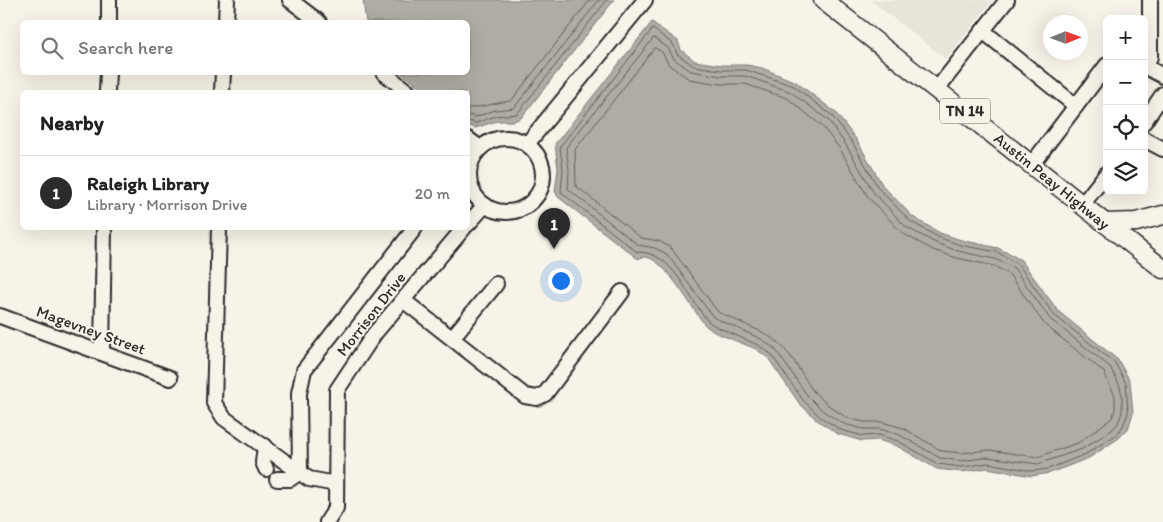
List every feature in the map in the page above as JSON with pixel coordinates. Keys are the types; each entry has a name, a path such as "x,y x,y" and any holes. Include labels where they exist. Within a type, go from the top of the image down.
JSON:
{"main road":[{"name":"Austin Peay Highway","path":"823,0 937,88 1163,269"},
{"path":"1105,223 1136,222 1163,215"}],"street":[{"path":"109,0 109,20"},
{"path":"226,20 227,0"},
{"path":"290,0 316,20"},
{"path":"527,144 646,0"},
{"path":"937,88 1007,0"},
{"path":"1148,61 1150,57 1150,0"},
{"path":"983,31 1076,106"},
{"path":"1148,68 1163,76"},
{"path":"1032,164 1103,70"},
{"path":"107,90 108,75"},
{"path":"222,90 223,75"},
{"path":"387,75 406,90"},
{"path":"1148,116 1163,94"},
{"path":"503,138 515,139 527,144 541,162 542,185 536,196 528,204 512,210 495,210 485,205 476,196 471,184 470,171 473,159 480,148 490,141 503,138"},
{"path":"470,140 480,148"},
{"path":"1148,141 1163,149"},
{"path":"1082,205 1103,178"},
{"path":"470,222 485,205"},
{"path":"102,352 104,230"},
{"path":"220,230 214,403 224,418 309,479 336,484"},
{"path":"300,472 299,393 304,370 413,230"},
{"name":"Morrison Drive","path":"326,522 336,508 337,390 375,333 462,230"},
{"path":"452,338 496,284"},
{"path":"403,300 525,396 537,398 545,394 622,292"},
{"name":"Magevney Street","path":"0,316 170,378"},
{"path":"265,446 263,462 266,469"},
{"path":"277,479 290,479 300,472"}],"shaded area":[{"path":"870,0 993,0 946,59"}],"water":[{"path":"363,0 614,0 521,118 514,121 497,121 475,128 470,126 470,90 423,90 404,75 470,75 470,20 366,20"},
{"path":"652,22 678,41 681,50 695,61 762,68 796,82 835,112 856,139 883,186 913,217 940,233 961,240 998,248 1021,260 1058,311 1118,360 1130,381 1133,413 1128,429 1119,438 1089,458 1050,473 1032,476 987,468 962,472 937,469 897,446 878,440 862,441 838,434 817,420 799,403 768,358 756,349 714,332 706,326 665,270 656,262 646,257 638,259 558,197 555,191 558,169 555,144"}],"place":[{"name":"Raleigh Library","path":"554,249"}]}
